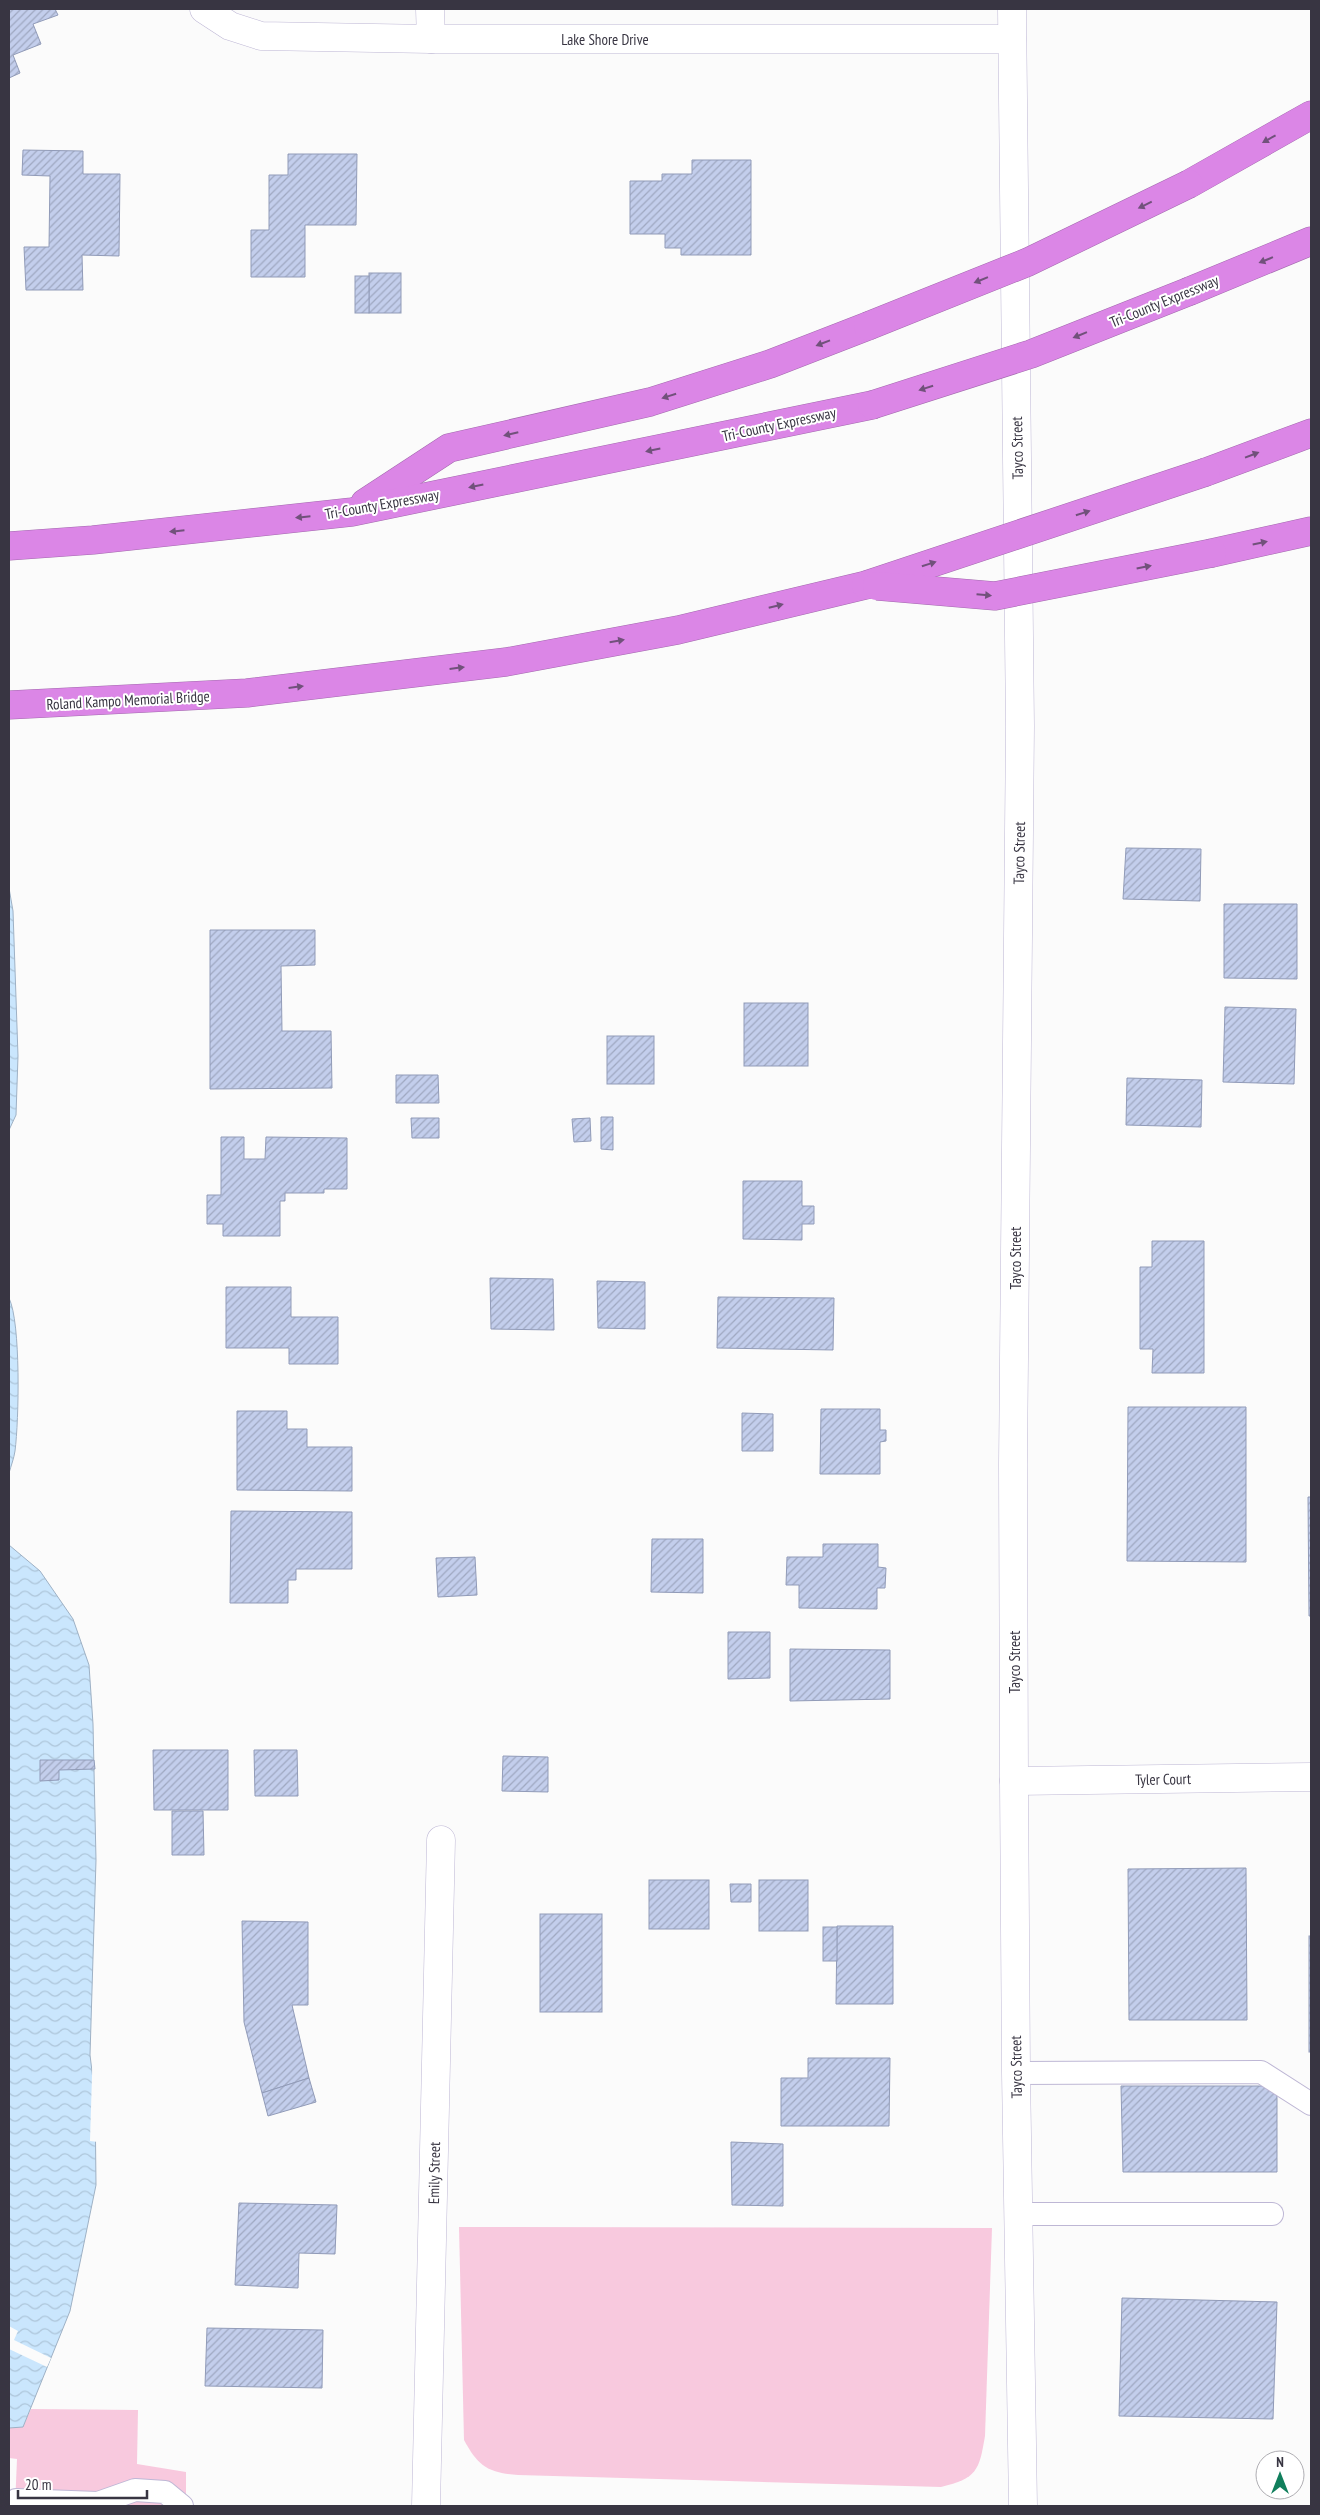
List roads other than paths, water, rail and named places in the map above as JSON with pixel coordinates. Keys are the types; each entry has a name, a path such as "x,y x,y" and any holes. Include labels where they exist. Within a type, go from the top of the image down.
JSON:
{"highway":[{"path":"352,512 449,448 650,402 770,364 1028,262 1189,184 1311,115"},
{"name":"Tri-County Expressway","path":"9,546 93,540 352,512 872,405 1031,354 1311,241"},
{"path":"866,585 1206,472 1311,433"},
{"path":"866,585 995,596 1212,553 1311,531"},
{"name":"Roland Kampo Memorial Bridge","path":"9,705 247,693 506,662 678,630 866,585"}],"street":[{"name":"Lake Shore Drive","path":"204,9 230,26 261,36 430,39 1012,39"},
{"path":"430,9 430,39"},
{"name":"Tayco Street","path":"1012,9 1020,726 1013,1464 1014,1781 1016,2073 1023,2506"},
{"name":"Tyler Court","path":"1014,1781 1311,1777"},
{"name":"Emily Street","path":"426,2506 441,1840"}],"lane":[{"path":"1016,2073 1260,2072 1311,2104"},
{"path":"1018,2214 1272,2214"},
{"path":"16,2500 102,2504 135,2490 165,2492 182,2506"}],"water":[{"path":"9,888 13,911 18,1056 16,1115 9,1130"},
{"path":"9,1298 16,1328 18,1396 15,1451 9,1473"},
{"path":"9,1545 40,1571 73,1619 89,1665 93,1724 96,1860 90,2055 95,2096 96,2185 70,2311 23,2427 9,2428"}]}
